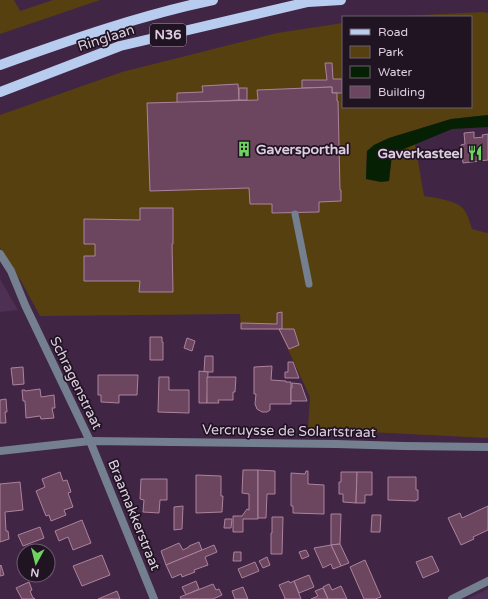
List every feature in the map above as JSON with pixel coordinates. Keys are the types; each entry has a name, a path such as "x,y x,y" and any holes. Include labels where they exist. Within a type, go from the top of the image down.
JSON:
{"main road":[{"name":"Ringlaan","path":"0,65 142,17 214,0"},
{"name":"Ringlaan","path":"0,92 120,46 308,2 341,0"}],"street":[{"name":"Schragenstraat","path":"0,254 11,271 25,305 90,441 0,451"},
{"name":"Vercruysse de Solartstraat","path":"90,441 488,447"},
{"name":"Braamakkerstraat","path":"90,441 154,599"},
{"path":"452,599 488,581"}],"lane":[{"path":"295,214 309,284"}],"shaded area":[{"path":"0,279 18,310 0,312"},
{"path":"488,589 488,599 467,599"}],"green space":[{"path":"0,0 14,0 20,11 53,0 100,0 0,34"},
{"path":"488,13 488,115 451,119 389,138 374,145 367,151 366,179 389,181 392,154 415,144 424,196 446,200 457,204 465,211 472,229 488,233 488,438 308,429 310,397 279,330 241,329 240,314 40,316 21,281 0,248 0,115 122,72 277,33 342,23 342,108 472,108 472,16 401,16"}],"water":[{"path":"488,115 488,127 452,129 392,154 389,181 381,182 366,179 367,151 374,145 389,138 451,119"}],"building":[{"path":"325,63 332,63 333,79 342,79 342,93 332,93 332,87 302,88 302,80 327,80"},
{"path":"238,84 239,100 177,103 177,93 203,92 202,86"},
{"name":"Gaversporthal","path":"332,87 332,93 337,93 338,101 341,201 319,202 319,212 272,213 272,204 250,204 249,188 150,191 147,103 258,100 257,90"},
{"path":"239,88 247,88 247,100 239,100"},
{"name":"Gaverkasteel","path":"474,132 474,138 483,137 482,135 488,134 488,160 463,163 461,145 465,144 464,133"},
{"path":"140,208 173,208 173,292 139,292 140,281 84,281 84,256 95,256 95,244 84,244 84,219 140,220"},
{"path":"282,312 282,329 241,329 241,323 277,324 277,313"},
{"path":"279,329 294,329 299,345 289,349"},
{"path":"150,337 162,337 163,360 150,360"},
{"path":"187,338 195,341 192,351 184,348"},
{"path":"205,356 213,356 213,372 204,372"},
{"path":"288,362 293,362 299,378 285,378 285,372 288,372"},
{"path":"272,366 271,380 291,382 291,404 270,404 270,410 267,412 262,412 257,409 255,404 256,394 254,394 254,367"},
{"path":"23,367 24,384 13,385 11,368"},
{"path":"199,371 208,372 207,403 199,403"},
{"path":"98,375 138,375 137,395 119,395 119,403 101,402 101,395 98,395"},
{"path":"159,377 169,377 169,390 189,390 189,413 158,412"},
{"path":"207,377 236,377 233,400 218,400 219,403 207,403"},
{"path":"292,383 301,384 307,401 291,401"},
{"path":"40,389 41,397 54,395 55,408 52,408 54,418 41,419 40,416 26,418 25,401 23,401 22,390"},
{"path":"6,399 6,423 0,423 0,400"},
{"path":"243,470 258,470 258,519 243,519 243,532 233,532 233,516 242,516 247,509 249,510 249,494 242,493"},
{"path":"258,470 275,471 275,494 267,494 266,518 258,518"},
{"path":"306,471 308,471 308,484 324,485 324,514 293,513 293,506 291,506 291,473 305,474"},
{"path":"60,472 63,481 67,480 71,492 68,493 73,507 64,510 66,515 51,521 49,515 46,516 36,491 45,487 42,479"},
{"path":"341,472 357,472 356,503 343,502 343,494 339,494"},
{"path":"357,472 372,472 372,495 365,495 365,503 356,503"},
{"path":"196,475 221,476 221,496 223,496 222,512 196,513"},
{"path":"388,477 416,477 418,500 388,500"},
{"path":"141,479 167,479 167,500 160,500 159,513 143,512 144,500 140,499"},
{"path":"20,482 23,510 5,512 6,531 8,531 9,539 0,542 0,484"},
{"path":"183,506 182,529 174,530 174,507"},
{"path":"488,506 488,530 461,545 448,518 460,513 462,518"},
{"path":"331,514 341,514 340,544 331,545"},
{"path":"372,515 381,515 380,532 371,532"},
{"path":"272,517 283,517 282,554 271,554"},
{"path":"225,519 232,519 231,528 224,528"},
{"path":"82,520 91,543 73,550 68,537 59,541 55,531"},
{"path":"40,527 44,538 31,543 22,543 18,535"},
{"path":"199,542 202,550 166,565 161,551 179,543 183,550"},
{"path":"340,544 349,563 341,566 331,545"},
{"path":"214,545 217,552 205,557 208,565 194,570 195,572 182,577 181,574 172,578 166,565"},
{"path":"331,545 341,566 333,569 331,564 323,568 314,548"},
{"path":"306,550 309,556 302,559 299,552"},
{"path":"234,552 241,552 241,561 233,561"},
{"path":"102,555 110,575 82,586 73,566"},
{"path":"432,556 439,571 423,578 416,562"},
{"path":"267,557 270,565 263,568 259,561"},
{"path":"365,560 381,597 375,599 364,599 350,567"},
{"path":"255,562 259,571 242,578 238,569"},
{"path":"1,565 4,575 0,576 0,566"},
{"path":"309,575 314,587 299,593 294,581"},
{"path":"196,581 199,589 186,595 182,587"},
{"path":"289,581 290,583 294,581 301,599 284,599 285,598 279,585"},
{"path":"29,583 32,590 30,591 35,599 22,599 16,588"},
{"path":"213,584 216,590 219,589 222,595 213,599 181,599 180,597"},
{"path":"329,584 332,590 341,586 347,599 328,599 323,587"},
{"path":"243,587 248,599 235,599 232,591"},
{"path":"323,588 328,599 311,599 318,596 315,591"},
{"path":"117,591 120,599 98,599"}],"place":[{"name":"Gaversporthal","path":"244,149"},
{"name":"Gaverkasteel","path":"475,153"}]}
